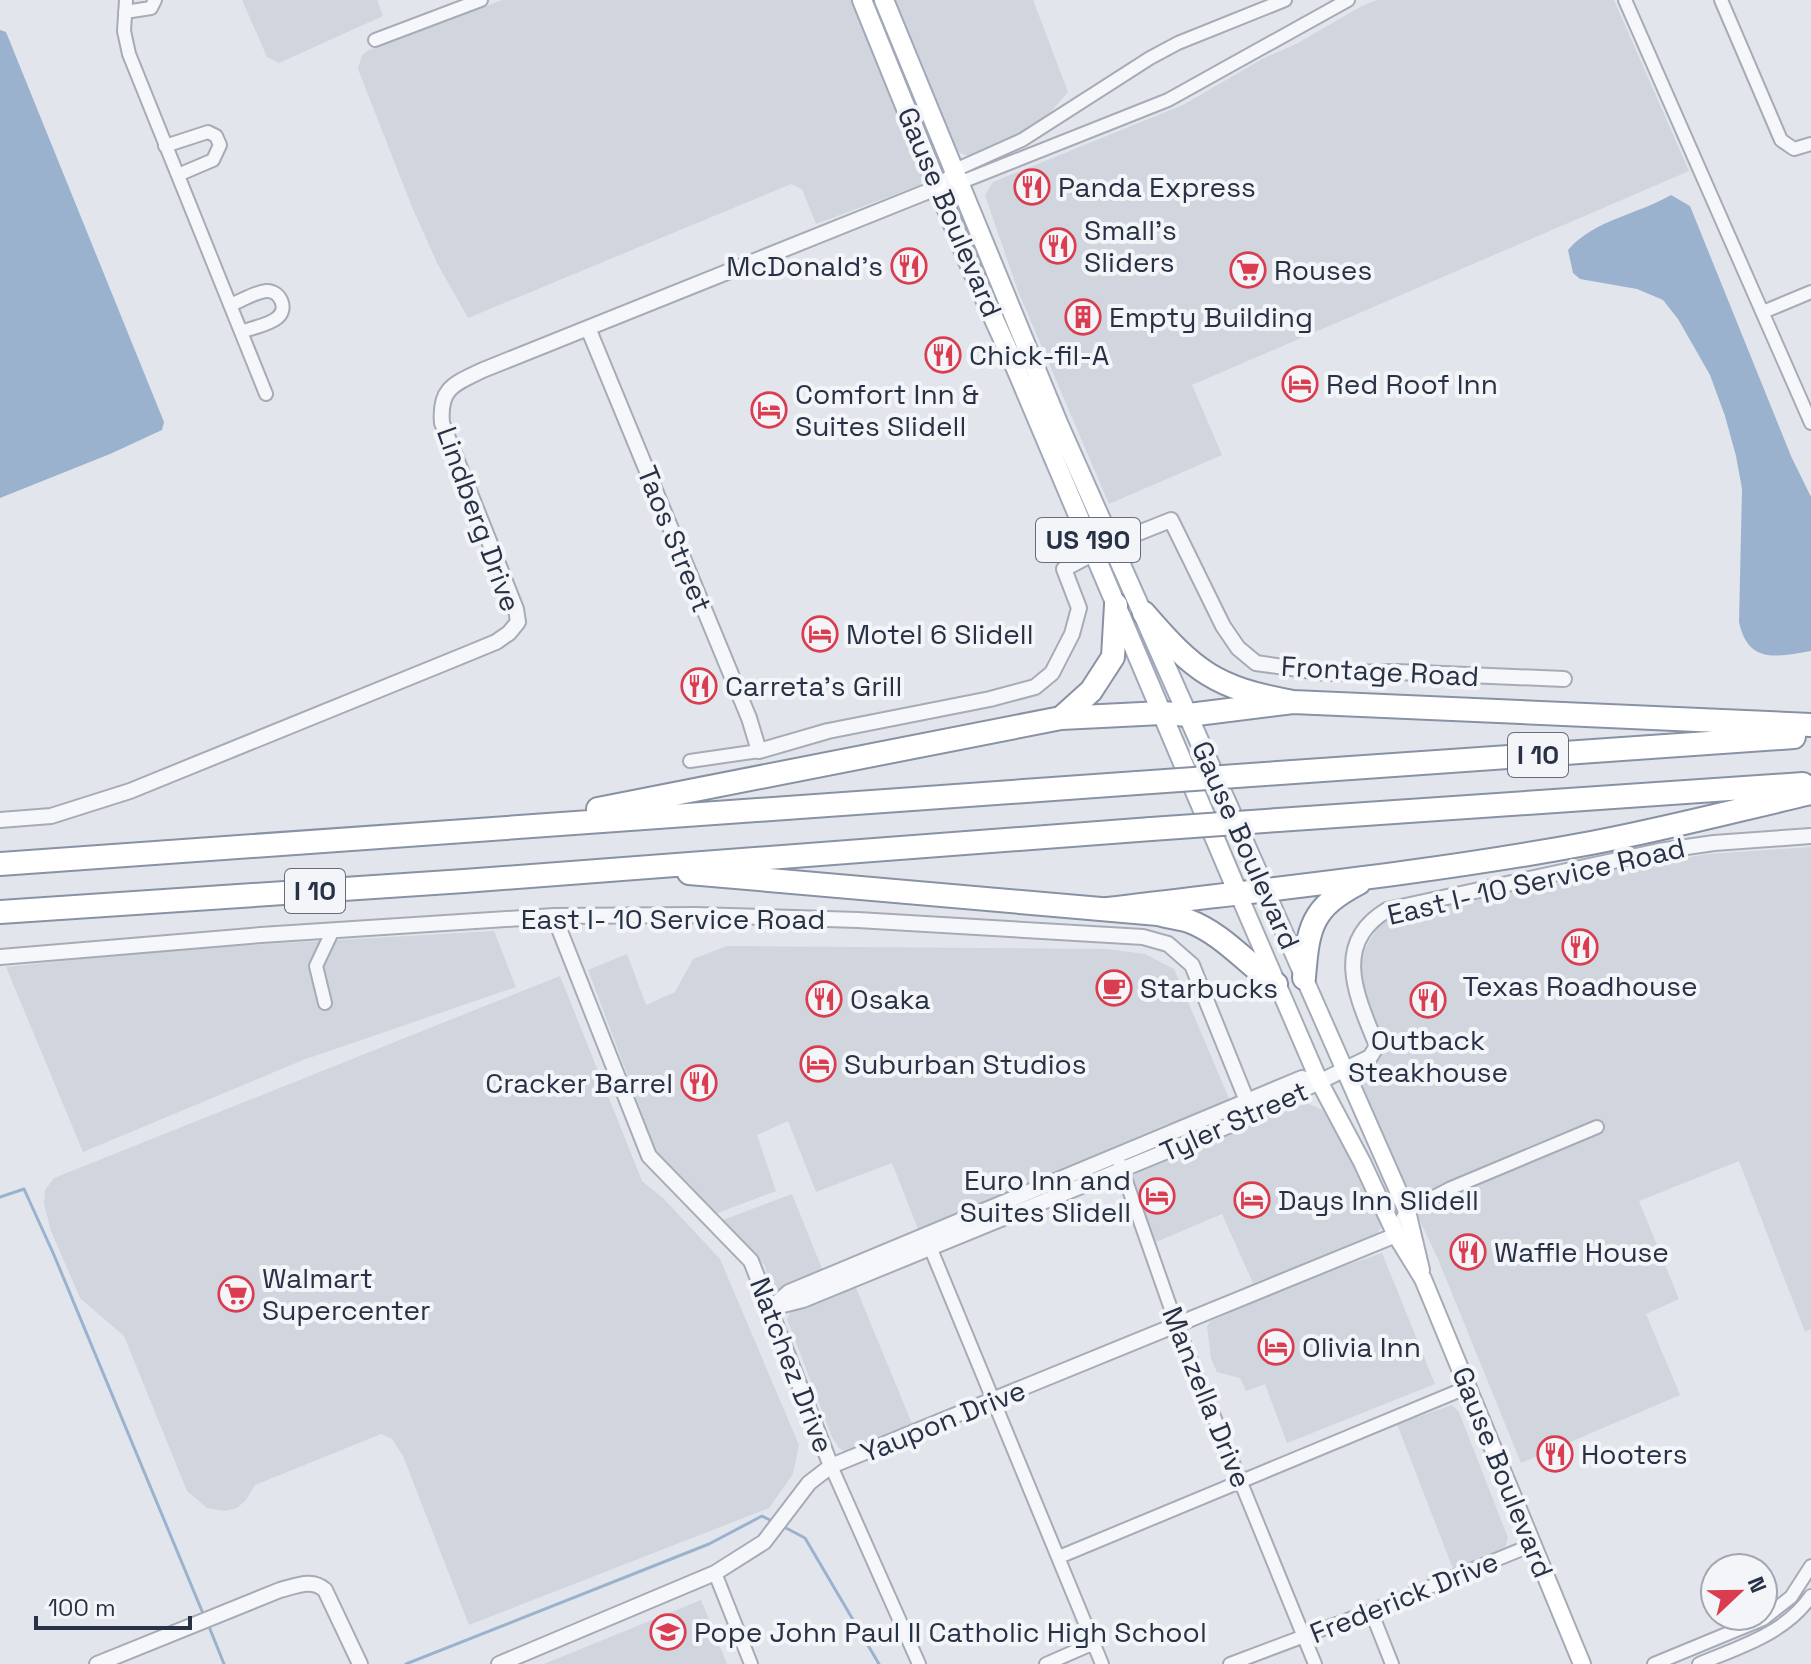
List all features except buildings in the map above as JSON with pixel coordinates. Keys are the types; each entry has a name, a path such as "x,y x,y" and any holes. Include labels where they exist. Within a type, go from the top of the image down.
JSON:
{"highway":[{"path":"1061,718 1091,691 1113,657 1116,605"},
{"path":"1144,613 1180,655 1212,678 1253,695 1293,702 1811,725"},
{"path":"511,827 1061,718 1162,713 1189,715 1293,702"},
{"name":"I 10","path":"0,864 1811,735"},
{"name":"I 10","path":"0,912 1811,783"},
{"path":"1108,909 1365,880 1593,843 1811,793"},
{"path":"630,867 1158,914 1190,921 1229,945 1276,984"},
{"path":"1304,978 1307,937 1320,910 1332,899 1365,880"}],"main road":[{"name":"Gause Boulevard","path":"862,0 967,259 1113,543 1346,1070 1407,1211 1423,1279"},
{"name":"Gause Boulevard","path":"884,0 957,177 1116,605 1320,1083 1396,1235 1423,1279 1582,1664"}],"street":[{"path":"155,0 151,8 126,6 124,31 129,54 266,394"},
{"path":"375,40 481,0"},
{"path":"939,187 1022,140 1178,43 1285,0"},
{"path":"957,177 1168,100 1348,0"},
{"path":"1625,0 1811,423"},
{"path":"1721,0 1781,140 1794,149 1811,144"},
{"path":"165,146 208,132 216,136 220,145 213,160 178,175"},
{"name":"Lindberg Drive","path":"0,820 51,816 130,791 509,633 518,622 516,609 442,423 441,406 446,393 455,383 939,187"},
{"path":"230,305 264,291 275,292 281,299 283,309 278,318 241,332"},
{"path":"1763,312 1811,292"},
{"name":"Taos Street","path":"588,328 749,718 759,751"},
{"name":"Frontage Road","path":"759,751 828,731 1035,687 1052,673 1072,634 1079,608 1064,569 1113,543 1171,520 1223,626 1238,648 1256,663 1326,673 1397,672 1564,679"},
{"path":"690,761 759,751"},
{"name":"East I- 10 Service Road","path":"1320,1083 1370,1057 1377,1046 1354,987 1353,958 1358,939 1367,924 1387,910 1659,851 1714,843 1811,836"},
{"name":"East I- 10 Service Road","path":"0,957 554,916 786,917 1143,937 1168,944 1192,965 1247,1101"},
{"name":"Natchez Drive","path":"554,916 649,1156 751,1261 831,1466 919,1664"},
{"path":"325,1003 316,966 333,930"},
{"name":"Tyler Street","path":"771,1308 789,1292 928,1241 1120,1162 1302,1078 1320,1083"},
{"name":"Tyler Street","path":"1120,1162 1233,1124 1320,1083"},
{"path":"1396,1235 1407,1211 1449,1189 1597,1127"},
{"name":"Manzella Drive","path":"1120,1162 1177,1326 1315,1664"},
{"name":"Yaupon Drive","path":"499,1664 715,1573 764,1542 809,1483 831,1466 1396,1235"},
{"path":"928,1241 1102,1664"},
{"path":"1059,1557 1468,1387"},
{"name":"Frederick Drive","path":"1230,1664 1532,1545"},
{"path":"1654,1664 1763,1619 1791,1597 1811,1566"},
{"path":"715,1573 751,1664"},
{"path":"97,1664 280,1590 310,1583 318,1583 325,1590 360,1664"},
{"path":"1699,1664 1787,1623 1811,1596"},
{"path":"1371,1611 1392,1664"},
{"path":"1046,1664 1094,1643"}],"shaded area":[{"path":"242,0 377,0 383,16 279,63 267,57"},
{"path":"502,0 855,0 925,176 920,185 816,224 802,189 791,184 468,318 437,263 412,207 358,69 362,55 369,50"},
{"path":"892,0 1033,0 1068,92 1041,123 1019,135 969,156 958,152 951,146"},
{"path":"1377,0 1614,0 1689,171 1192,385 1222,455 1109,504 1018,291 985,195 993,182 1183,105 1264,58"},
{"path":"1811,847 1811,1329 1805,1332 1739,1161 1639,1201 1679,1299 1646,1314 1680,1395 1521,1463 1438,1259 1362,1097 1361,1085 1384,1052 1382,1037 1366,999 1361,962 1365,949 1379,925 1402,913 1616,869 1708,854"},
{"path":"494,931 516,987 303,1060 83,1152 6,967 177,949"},
{"path":"727,946 1107,949 1145,954 1174,969 1231,1103 1187,1122 1167,1124 918,1229 892,1163 816,1192 788,1121 757,1135 776,1191 715,1214 659,1159 588,970 627,954 646,1005 675,992 693,959"},
{"path":"560,976 642,1181 664,1199 720,1259 799,1445 793,1474 769,1508 469,1625 403,1456 392,1439 381,1434 255,1485 237,1508 225,1511 207,1508 187,1491 124,1336 80,1298 51,1231 44,1204 45,1190 54,1178"},
{"path":"1307,1103 1323,1110 1385,1222 1376,1235 1253,1283 1222,1214 1156,1242 1128,1172"},
{"path":"792,1194 823,1271 784,1289 777,1289 768,1280 765,1266 723,1220"},
{"path":"1382,1253 1435,1384 1287,1443 1265,1384 1246,1391 1240,1378 1217,1372 1211,1359 1207,1326 1211,1321 1318,1275"},
{"path":"854,1283 913,1426 846,1452 832,1437 787,1319 791,1311"},
{"path":"1452,1405 1459,1412 1508,1538 1505,1547 1453,1569 1397,1424"},
{"name":"Pope John Paul II Catholic High School","path":"701,1600 727,1664 544,1664"}],"water":[{"path":"0,30 6,32 164,422 162,430 0,498"},
{"path":"1671,195 1690,206 1791,456 1811,497 1811,651 1775,656 1765,654 1749,645 1743,636 1739,622 1742,489 1736,456 1710,375 1678,319 1663,300 1637,289 1580,279 1573,273 1568,250 1579,240 1603,224"}],"waterway":[{"path":"0,1197 24,1189 202,1611"},
{"path":"406,1664 709,1544 762,1516 770,1520"},
{"path":"786,1528 805,1538 879,1664"},
{"path":"210,1629 224,1664"}],"place":[{"name":"Panda Express","path":"1032,187"},
{"name":"Small's Sliders","path":"1058,246"},
{"name":"McDonald's","path":"909,266"},
{"name":"Rouses","path":"1248,270"},
{"name":"Empty Building","path":"1083,317"},
{"name":"Chick-fil-A","path":"943,355"},
{"name":"Red Roof Inn","path":"1300,384"},
{"name":"Comfort Inn & Suites Slidell","path":"769,410"},
{"name":"Motel 6 Slidell","path":"820,634"},
{"name":"Carreta's Grill","path":"699,686"},
{"name":"Texas Roadhouse","path":"1580,947"},
{"name":"Starbucks","path":"1114,988"},
{"name":"Osaka","path":"824,999"},
{"name":"Outback Steakhouse","path":"1428,1000"},
{"name":"Suburban Studios","path":"818,1064"},
{"name":"Cracker Barrel","path":"699,1083"},
{"name":"Euro Inn and Suites Slidell","path":"1157,1196"},
{"name":"Days Inn Slidell","path":"1252,1200"},
{"name":"Waffle House","path":"1468,1252"},
{"name":"Walmart Supercenter","path":"236,1294"},
{"name":"Olivia Inn","path":"1276,1347"},
{"name":"Hooters","path":"1555,1454"},
{"name":"Pope John Paul II Catholic High School","path":"668,1632"}]}
